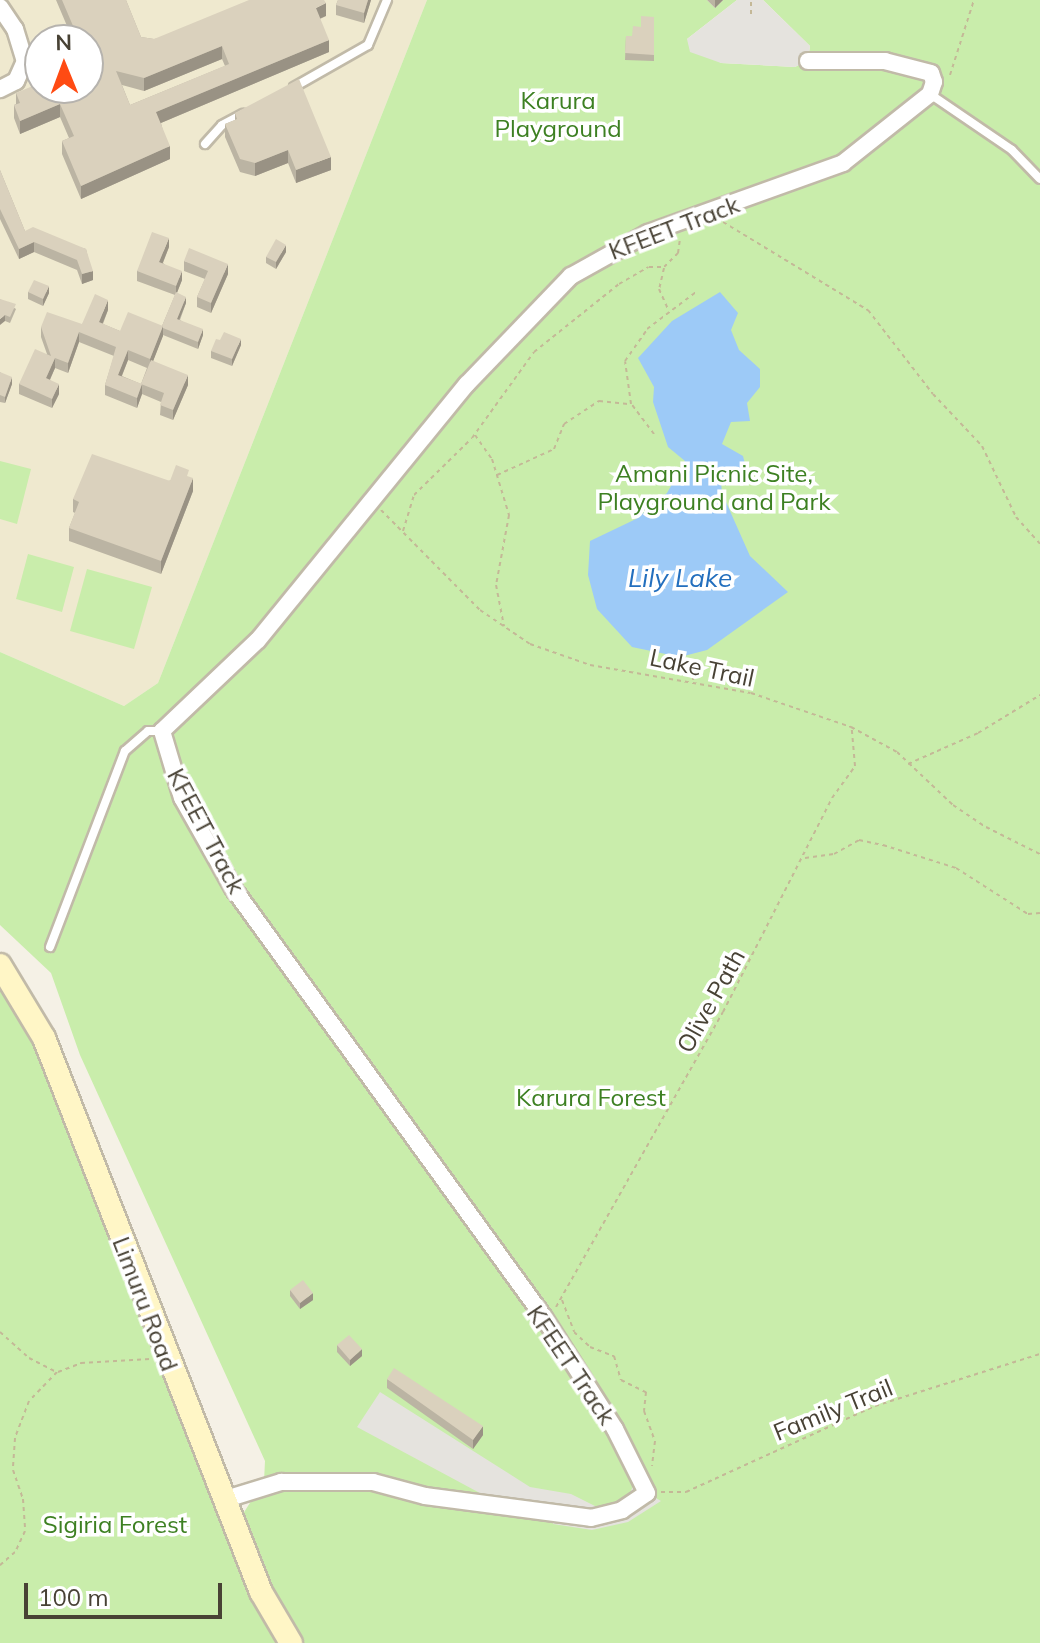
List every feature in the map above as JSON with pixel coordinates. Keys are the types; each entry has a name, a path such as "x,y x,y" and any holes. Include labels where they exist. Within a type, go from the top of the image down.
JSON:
{"main road":[{"name":"Limuru Road","path":"0,965 44,1038 166,1358 226,1499 261,1592 291,1643"}],"street":[{"path":"0,7 22,46 23,72 0,89"},
{"path":"808,61 885,61 931,73 932,88"},
{"name":"KFEET Track","path":"642,1499 647,1493 615,1429 547,1326 233,888 182,798 162,731 258,640 467,384 571,276 604,253 843,163 932,88"},
{"path":"226,1499 281,1482 373,1482 425,1496 591,1518 642,1499"}],"lane":[{"path":"287,90 368,45 387,0"},
{"path":"932,88 1012,150 1040,179"},
{"path":"205,144 222,125 248,111"},
{"path":"50,947 125,751 148,731 162,731"}],"path":[{"path":"751,0 751,14"},
{"path":"932,88 952,74 974,0"},
{"path":"711,212 868,310 982,446 1016,517 1040,544"},
{"path":"669,312 659,289 664,267 678,253 683,221"},
{"path":"402,532 414,495 475,435 534,352 619,284 649,267 664,267"},
{"path":"654,434 631,404 625,361 647,329 696,292"},
{"path":"496,475 554,449 564,424 599,401 631,404"},
{"path":"475,435 496,475 509,515 496,585 505,627"},
{"name":"Lake Trail","path":"372,501 505,627 557,657 751,693 851,727 897,752 907,765 986,827 1040,854"},
{"path":"692,682 695,665"},
{"path":"907,765 978,733 1040,695"},
{"name":"Olive Path","path":"547,1326 561,1297 618,1205 804,858 832,798 855,766 857,747 851,727"},
{"path":"804,858 834,854 859,840 883,845 956,868 1028,914 1040,913"},
{"path":"561,1297 574,1332 590,1347 614,1356 621,1380 646,1392 644,1411 656,1454 649,1473"},
{"path":"0,1332 29,1358 57,1372"},
{"name":"Family Trail","path":"642,1499 656,1492 686,1492 875,1406 1040,1354"},
{"path":"0,1565 15,1552 25,1531 23,1499 13,1470 15,1438 29,1401 57,1372 81,1363 166,1358"}],"shaded area":[{"path":"0,0 427,0 158,683 124,706 0,652"},
{"path":"737,0 763,0 810,46 808,61 795,67 721,63 690,52 687,39"},
{"path":"380,1392 530,1487 571,1494 601,1509 626,1501 637,1478 647,1493 661,1501 628,1522 592,1530 553,1524 551,1513 517,1513 357,1427"}],"green space":[{"name":"Karura Forest","path":"427,0 707,0 715,8 723,0 737,0 687,39 721,63 795,67 808,60 810,46 763,0 1040,0 1040,1643 299,1643 239,1520 264,1481 265,1461 80,1055 51,973 0,925 0,652 124,706 158,683"},
{"path":"0,461 31,469 17,524 0,519"},
{"path":"28,554 74,567 62,612 16,599"},
{"path":"87,569 152,587 134,649 70,631"},
{"name":"Sigiria Forest","path":"0,963 13,980 236,1521 296,1643 0,1643"}],"water":[{"name":"Lily Lake","path":"720,292 738,313 731,330 739,350 760,369 760,387 747,403 750,421 731,422 722,444 743,456 749,480 721,482 722,493 750,556 788,592 707,650 680,657 632,647 597,609 588,575 590,541 636,519 667,493 685,461 668,447 653,402 654,387 638,358 672,321"}],"building":[{"path":"62,0 126,0 141,37 154,39 249,0 324,0 326,3 316,8 329,40 156,112 170,146 81,186 62,141 74,136 60,104 104,104 104,24 72,24","holes":["222,46 229,64 130,105 116,71 144,78"]},
{"path":"338,0 368,0 364,13 336,5"},
{"path":"641,16 654,17 654,55 625,53 626,36 632,36 633,26 641,27"},
{"path":"299,79 331,157 296,170 288,150 255,163 240,159 225,124 237,119 235,113"},
{"path":"24,90 24,104 60,104 20,121 14,105 20,103 16,93"},
{"path":"0,170 25,231 33,227 86,249 93,271 82,274 77,260 34,242 19,249 0,209"},
{"path":"152,232 169,238 159,262 182,271 176,286 137,271"},
{"path":"276,239 286,245 276,262 266,257"},
{"path":"189,248 228,264 211,303 197,297 208,271 184,261"},
{"path":"34,280 49,286 43,299 28,292"},
{"path":"176,292 186,297 177,319 203,329 198,342 162,326"},
{"path":"95,294 108,300 99,322 120,331 128,312 163,326 150,359 128,350 118,375 142,384 137,398 105,385 116,347 79,332 68,363 55,358 46,378 59,384 52,399 19,384 35,349 51,356 41,327 47,312 82,324"},
{"path":"0,299 16,304 10,317 5,315 0,319"},
{"path":"224,332 241,339 232,359 211,351 216,339 220,340"},
{"path":"151,360 188,375 173,410 160,405 164,393 141,384"},
{"path":"0,372 12,377 5,397 0,395"},
{"path":"92,454 170,481 176,465 189,470 187,476 193,478 161,561 69,528 79,502 73,499"},
{"path":"303,1280 313,1293 300,1303 290,1290"},
{"path":"349,1335 362,1349 350,1360 337,1345"},
{"path":"394,1368 483,1426 473,1440 387,1379"}],"park label":[{"name":"Karura Playground","path":"558,115"},
{"name":"Amani Picnic Site, Playground and Park","path":"714,488"}]}
